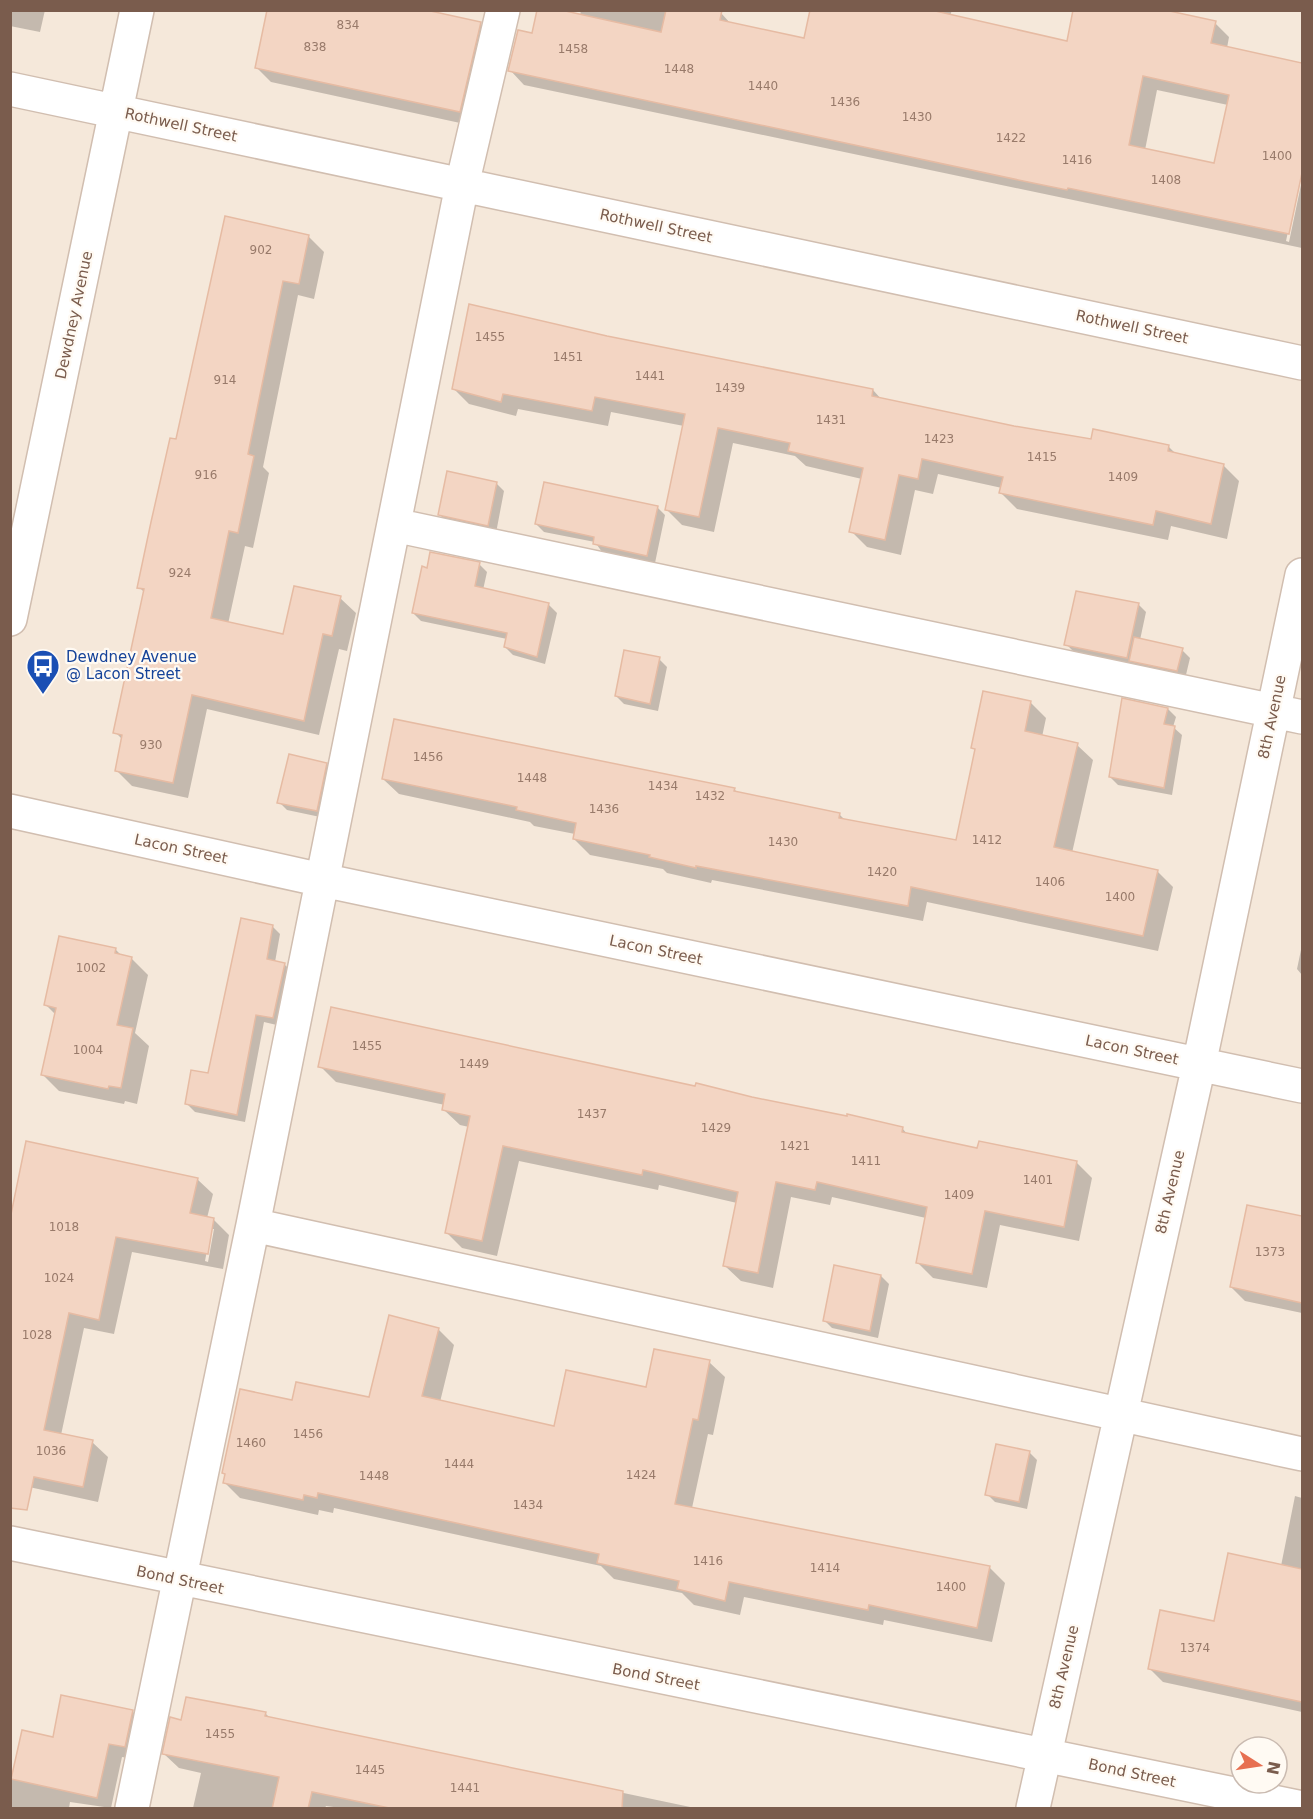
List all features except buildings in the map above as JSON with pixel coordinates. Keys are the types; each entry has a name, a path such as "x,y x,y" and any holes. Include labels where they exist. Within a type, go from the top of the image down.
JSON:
{"street":[{"name":"Dewdney Avenue","path":"10,619 137,10"},
{"path":"132,1809 253,1225 462,185 503,10"},
{"name":"Rothwell Street","path":"10,90 1302,363"},
{"path":"394,525 1288,714"},
{"name":"8th Avenue","path":"1033,1809 1199,1065 1288,714 1302,575"},
{"name":"Lacon Street","path":"10,811 322,880 1302,1086"},
{"path":"253,1225 1302,1454"},
{"name":"Bond Street","path":"10,1543 180,1580 1302,1809"}],"shaded area":[{"path":"11,11 1302,11 1302,1808 11,1808"}],"place":[{"name":"Dewdney Avenue @ Lacon Street","path":"43,695"}]}
